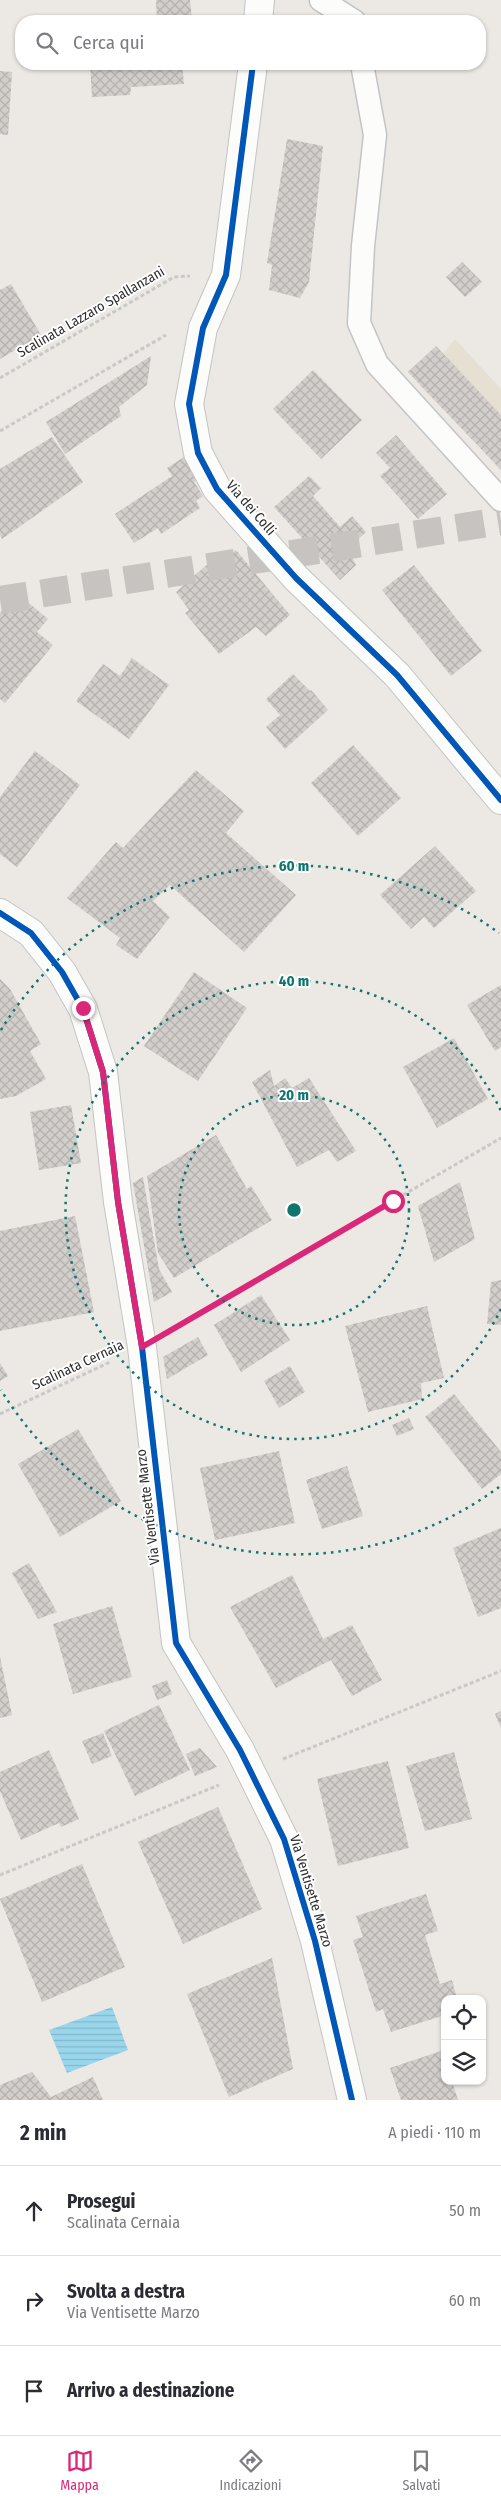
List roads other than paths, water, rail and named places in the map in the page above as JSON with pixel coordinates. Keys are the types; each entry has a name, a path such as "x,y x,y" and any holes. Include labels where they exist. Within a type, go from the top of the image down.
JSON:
{"street":[{"path":"259,15 260,0"},
{"name":"Via dei Colli","path":"253,70 226,275 203,328 189,404 198,453 217,489 296,578 397,674 501,800"},
{"name":"Via Ventisette Marzo","path":"0,913 30,933 62,972 83,1008 103,1072 118,1202 142,1347 176,1643 240,1750 284,1839 315,1941 352,2100"}],"lane":[{"path":"321,0 345,15"},
{"path":"363,70 375,135 363,246 359,323 377,364 501,500"}],"water":[{"path":"112,2007 128,2050 67,2073 49,2030"}],"tunnel":[{"path":"0,600 501,521"}]}
